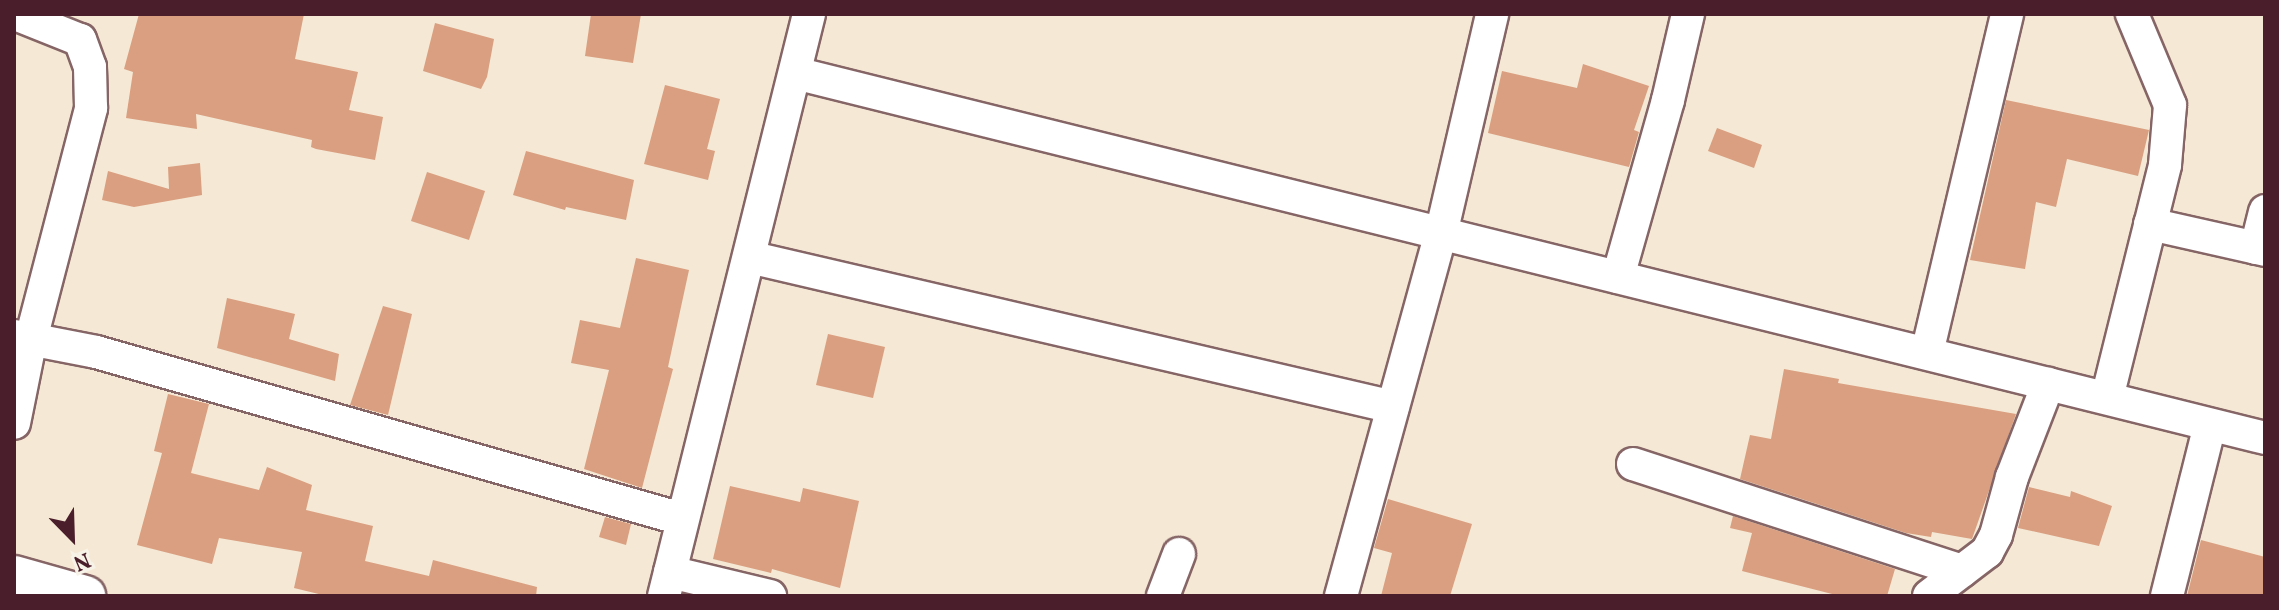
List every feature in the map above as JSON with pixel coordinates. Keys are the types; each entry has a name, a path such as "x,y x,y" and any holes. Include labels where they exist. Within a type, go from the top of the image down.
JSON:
{"main road":[{"path":"14,576 85,596"}],"street":[{"path":"14,423 22,337 91,108 90,67 80,40 15,14"},
{"path":"770,596 667,584 809,14"},
{"path":"1341,596 1441,234 1492,14"},
{"path":"1618,277 1668,100 1688,14"},
{"path":"1927,353 2007,14"},
{"path":"2107,398 2165,165 2170,105 2132,14"},
{"path":"795,73 2265,438"},
{"path":"2150,224 2261,249 2265,211"},
{"path":"749,257 1393,407"},
{"path":"22,337 96,352 682,519"},
{"path":"1929,596 1981,558 1996,535 2012,477 2048,384"},
{"path":"2167,596 2210,425"},
{"path":"1633,464 1962,571"},
{"path":"1163,596 1179,554"}],"building":[{"path":"139,14 304,14 295,59 358,72 349,110 383,117 375,160 316,149 311,147 312,140 196,114 197,129 126,118 133,72 124,69"},
{"path":"591,14 641,14 633,63 585,56"},
{"path":"435,23 494,39 487,77 481,89 423,71"},
{"path":"1583,64 1649,86 1634,130 1639,132 1629,167 1488,133 1502,71 1577,88"},
{"path":"665,85 720,99 707,149 715,151 708,180 644,164"},
{"path":"2006,100 2149,130 2138,176 2067,159 2056,207 2036,202 2025,269 1970,260"},
{"path":"1717,128 1762,145 1754,168 1708,151"},
{"path":"526,151 634,180 626,220 566,207 565,210 513,195"},
{"path":"200,163 202,195 134,207 102,200 108,171 169,189 168,167"},
{"path":"427,172 485,191 469,240 411,221"},
{"path":"636,258 689,270 668,367 673,369 642,488 584,469 609,370 571,363 580,320 620,328"},
{"path":"227,298 295,314 289,339 339,354 335,381 217,348"},
{"path":"383,306 412,314 388,415 350,405"},
{"path":"828,334 885,347 873,398 816,385"},
{"path":"1784,369 1839,379 1838,383 2016,414 1972,539 1932,532 1931,537 1906,533 1740,479 1750,435 1771,439"},
{"path":"168,394 209,404 191,473 259,490 267,467 312,485 306,510 373,526 365,561 429,576 433,560 537,587 536,596 327,596 294,588 302,552 219,538 212,564 137,545 162,453 154,451"},
{"path":"730,486 800,502 803,488 859,501 840,588 772,569 771,573 713,559"},
{"path":"2029,487 2070,497 2071,491 2112,506 2099,546 2018,528"},
{"path":"1388,499 1472,524 1450,596 1381,596 1392,553 1374,548"},
{"path":"1733,516 1895,569 1887,596 1840,596 1742,571 1752,533 1730,528"},
{"path":"605,517 631,524 626,545 599,537"},
{"path":"2201,540 2265,557 2265,596 2187,596"}]}
